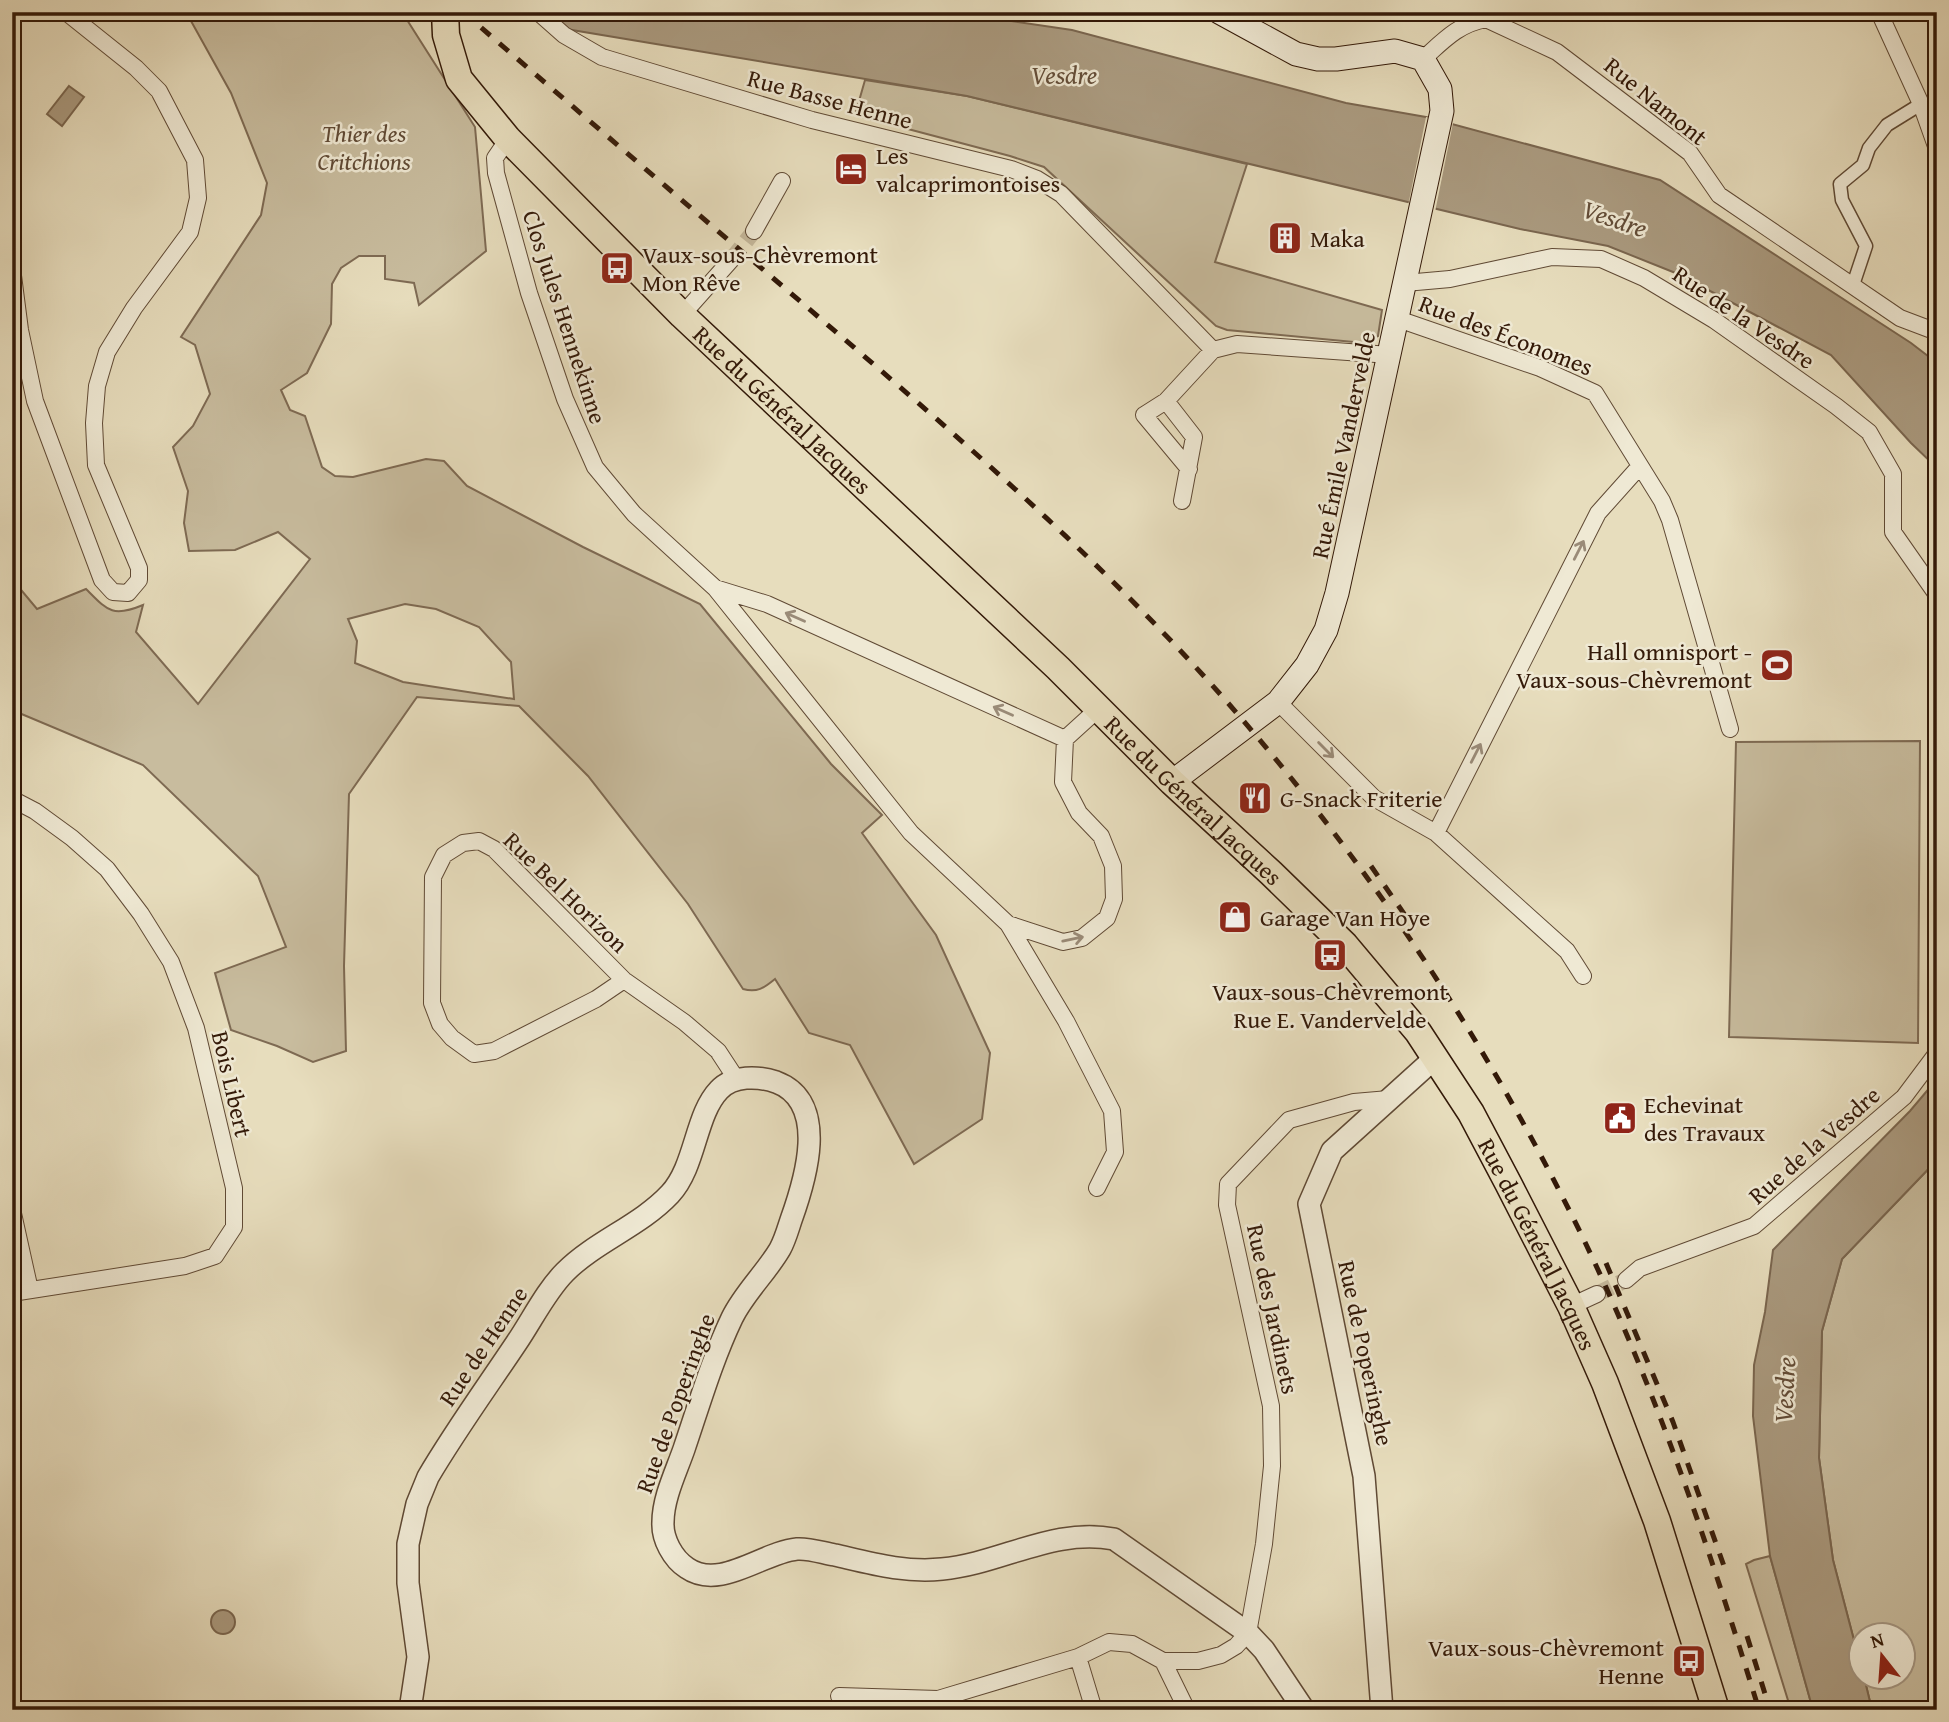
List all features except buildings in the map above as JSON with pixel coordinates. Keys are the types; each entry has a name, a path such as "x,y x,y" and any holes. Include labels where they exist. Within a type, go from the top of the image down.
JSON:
{"main road":[{"name":"Rue du Général Jacques","path":"445,12 446,35 459,79 508,139 682,315 1058,668 1172,782 1345,945 1436,1057 1471,1114 1571,1306 1605,1382 1657,1521 1716,1710"},
{"name":"Rue du Général Jacques","path":"460,12 458,33 468,74 487,115"},
{"path":"1219,12 1296,54 1318,59 1336,59 1395,51 1423,59"},
{"name":"Rue Émile Vandervelde","path":"1172,782 1278,702 1307,665 1326,629 1337,593 1391,355 1442,111 1440,89 1423,59"}],"street":[{"path":"12,268 20,330 35,401 102,580 113,592 128,593 139,580 139,568 96,465 94,423 97,387 107,352 134,308 190,232 198,198 195,160 159,91 136,68 66,12"},
{"name":"Rue Basse Henne","path":"538,12 564,35 602,57 812,120 1011,169 1037,179 1061,194 1213,350"},
{"path":"1879,12 1921,104 1937,149"},
{"path":"1423,59 1453,31 1485,16"},
{"name":"Rue Namont","path":"1485,16 1557,52 1690,153 1719,195 1900,318 1937,332"},
{"path":"1853,285 1866,246 1842,200 1840,184 1863,165 1869,148 1887,125 1921,104"},
{"name":"Clos Jules Hennekinne","path":"508,139 495,158 496,173 529,293 579,435 595,467 634,514 715,588 911,833 1008,924 1066,1021 1112,1111 1115,1152 1097,1188"},
{"path":"754,231 782,181"},
{"name":"Rue de la Vesdre","path":"1405,283 1450,279 1552,257 1601,259 1656,285 1714,320 1869,432 1893,474 1893,532 1937,595"},
{"path":"682,315 732,260"},
{"name":"Rue des Économes","path":"1398,318 1540,368 1595,393 1662,501 1670,520 1730,729"},
{"path":"1189,469 1144,415 1166,401 1213,350 1237,344 1391,355"},
{"path":"1166,401 1194,437 1182,501"},
{"path":"1436,833 1598,513 1640,466"},
{"name":"Clos Jules Hennekinne","path":"715,588 767,604 1065,738 1063,782 1079,813 1101,836 1113,866 1114,899 1107,918 1082,938 1063,942 1008,924"},
{"path":"1278,702 1374,798 1436,833 1567,951 1583,975"},
{"path":"1065,738 1098,709"},
{"name":"Bois Libert","path":"12,799 72,838 107,869 141,914 171,962 196,1028 234,1188 234,1227 215,1256 185,1265 12,1293"},
{"name":"Rue Bel Horizon","path":"624,980 596,999 495,1051 474,1054 452,1038 440,1024 432,1003 433,877 444,855 463,843 479,841 494,849 624,980 684,1021 718,1051 737,1080"},
{"name":"Rue de la Vesdre","path":"1626,1280 1640,1268 1754,1226 1904,1097 1937,1053"},
{"name":"Rue de Poperinghe","path":"1382,1710 1364,1476 1309,1204 1332,1151 1436,1057"},
{"name":"Rue de Poperinghe","path":"737,1080 761,1077 784,1085 797,1096 806,1111 809,1153 798,1202 782,1247 735,1313 719,1347 667,1498 662,1525 671,1552 688,1569 707,1575 727,1572 781,1552 802,1549 902,1569 939,1570 977,1564 1066,1536 1094,1535 1114,1539 1248,1633 1264,1650 1304,1710"},
{"name":"Rue de Henne","path":"410,1710 418,1657 408,1583 408,1544 417,1504 428,1477 563,1274 594,1247 638,1220 671,1193 686,1167 710,1103 721,1088 737,1080"},
{"name":"Rue des Jardinets","path":"1248,1633 1264,1544 1272,1466 1271,1406 1227,1205 1228,1184 1289,1120 1354,1102 1389,1099"},
{"path":"12,1209 30,1290"},
{"path":"1571,1306 1597,1294"},
{"path":"839,1696 939,1699 1078,1657 1109,1642 1132,1644 1163,1661 1210,1658 1236,1646 1248,1633"},
{"path":"1078,1657 1094,1710"},
{"path":"1163,1661 1187,1710"}],"green space":[{"name":"Thier des Critchions","path":"186,12 402,12 475,127 486,251 419,305 414,283 385,279 385,256 359,256 341,268 332,284 331,324 307,373 281,390 290,410 305,416 322,467 335,476 353,477 426,459 444,461 467,486 700,604 831,764 882,815 862,833 936,935 990,1053 982,1119 914,1164 850,1045 809,1033 775,979 760,989 743,989 688,904 588,776 519,706 417,697 349,794 344,966 346,1051 313,1062 231,1030 215,973 286,947 258,876 143,765 12,710 12,579 37,609 86,589 111,610 124,611 143,605 136,632 198,704 310,559 278,532 235,550 189,551 184,523 188,491 173,447 193,426 210,394 195,345 181,337 261,215 267,183 231,93","holes":["405,604 436,609 479,627 511,662 514,699 403,682 355,663 357,641 348,619"]},
{"path":"865,80 967,96 1247,164 1215,262 1382,310 1378,336 1364,343 1227,330 1216,326 1044,167 855,115"},
{"path":"1920,741 1918,1043 1729,1037 1736,742"},
{"path":"1937,1160 1937,1710 1872,1710 1867,1690 1918,1690 1918,1620 1849,1620 1833,1560 1819,1458 1822,1331 1842,1259"},
{"path":"1770,1556 1813,1710 1791,1710 1746,1564"}],"water":[{"name":"Vesdre","path":"551,12 949,12 1072,30 1346,103 1426,117 1660,180 1911,343 1937,363 1937,468 1831,355 1678,274 1608,246 1520,229 967,96 566,29"},
{"path":"69,86 84,97 62,126 47,114"},
{"name":"Vesdre","path":"1937,1079 1937,1160 1842,1259 1822,1331 1819,1458 1833,1560 1849,1620 1848,1690 1867,1690 1872,1710 1813,1710 1770,1556 1753,1416 1754,1365 1765,1312 1773,1250 1910,1111"},
{"path":"223,1610 232,1613 235,1622 232,1631 223,1634 214,1631 211,1622 214,1613"}],"pier":[{"path":"1426,117 1453,123 1435,212 1408,206"}],"tunnel":[{"path":"731,260 754,231"},
{"path":"1597,1294 1626,1280"}],"railway":[{"path":"463,12 897,385 1059,530 1212,685 1319,813 1417,949 1462,1019 1505,1091 1583,1238 1610,1295 1658,1412 1721,1590 1759,1710"},
{"path":"1371,866 1409,921"},
{"path":"1606,1263 1673,1422 1725,1569"},
{"path":"1747,1636 1770,1710"}],"place":[{"name":"Les valcaprimontoises","path":"851,169"},
{"name":"Maka","path":"1285,238"},
{"name":"Vaux-sous-Chèvremont Mon Rêve","path":"617,268"},
{"name":"Hall omnisport - Vaux-sous-Chèvremont","path":"1777,665"},
{"name":"G-Snack Friterie","path":"1255,798"},
{"name":"Garage Van Hoye","path":"1235,917"},
{"name":"Vaux-sous-Chèvremont Rue E. Vandervelde","path":"1330,955"},
{"name":"Echevinat des Travaux","path":"1620,1118"},
{"name":"Vaux-sous-Chèvremont Henne","path":"1689,1661"}]}
